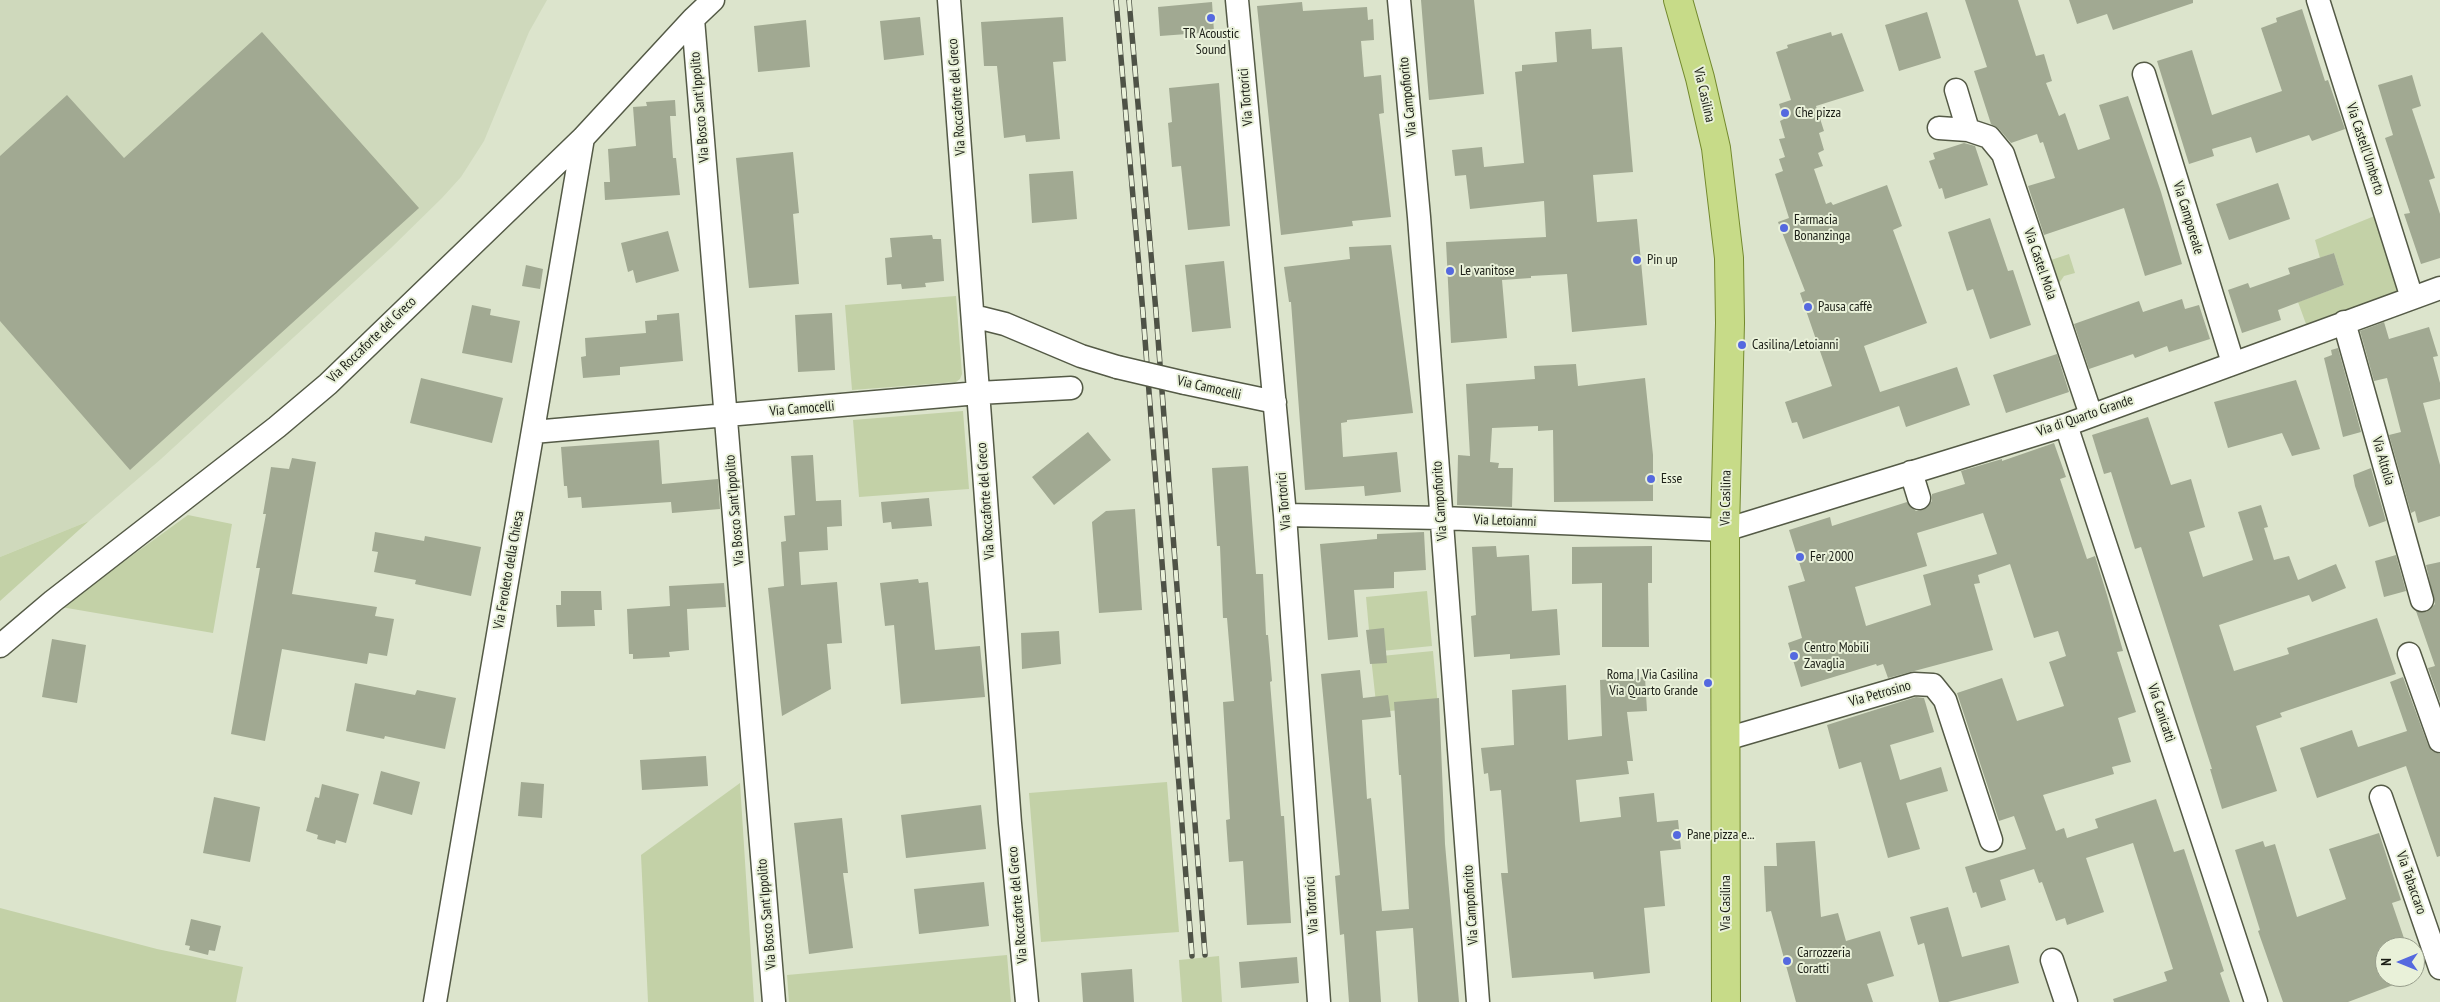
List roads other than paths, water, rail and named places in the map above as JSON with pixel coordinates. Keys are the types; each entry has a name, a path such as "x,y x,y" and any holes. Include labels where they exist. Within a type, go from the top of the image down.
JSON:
{"main road":[{"name":"Via Casilina","path":"1678,0 1705,96 1719,166 1726,230 1730,323 1725,530 1726,1002"}],"street":[{"name":"Via Roccaforte del Greco","path":"0,646 53,601 304,405 583,138 692,19 714,0"},
{"name":"Via Roccaforte del Greco","path":"949,0 1011,832 1027,1002"},
{"name":"Via Tortorici","path":"1237,0 1285,515 1319,1002"},
{"name":"Via Campofiorito","path":"1399,0 1416,182 1478,1002"},
{"name":"Via Castell'Umberto","path":"2318,0 2412,298"},
{"name":"Via Bosco Sant'Ippolito","path":"692,19 727,415 774,1002"},
{"name":"Via Camporeale","path":"2144,74 2233,362"},
{"path":"1956,90 1968,130"},
{"name":"Via Castel Mola","path":"1938,128 1968,130 1989,137 2003,154 2091,415"},
{"name":"Via Feroleto della Chiesa","path":"435,1002 583,138"},
{"name":"Via di Quarto Grande","path":"1725,530 2066,424 2440,288"},
{"name":"Via Camocelli","path":"973,316 1012,326 1081,356 1117,367 1275,402"},
{"name":"Via Altolia","path":"2344,322 2422,600"},
{"name":"Via Camocelli","path":"533,432 978,393 1071,388"},
{"name":"Via Canicattì","path":"2066,424 2256,1002"},
{"path":"1911,472 1918,498"},
{"name":"Via Letoianni","path":"1285,515 1442,518 1725,530"},
{"path":"2410,654 2440,741"},
{"name":"Via Petrosino","path":"1726,739 1914,684 1933,685 1945,700 1990,840"},
{"name":"Via Tabaccaro","path":"2381,797 2440,968"},
{"path":"2052,960 2066,1002"}],"railway":[{"path":"1116,0 1143,313 1192,956"},
{"path":"1129,0 1156,312 1205,955"}],"place":[{"name":"TR Acoustic Sound","path":"1211,18"},
{"name":"Che pizza","path":"1785,113"},
{"name":"Farmacia Bonanzinga","path":"1784,228"},
{"name":"Pin up","path":"1637,260"},
{"name":"Le vanitose","path":"1450,271"},
{"name":"Pausa caffè","path":"1808,307"},
{"name":"Casilina/Letoianni","path":"1742,345"},
{"name":"Esse","path":"1651,479"},
{"name":"Fer 2000","path":"1800,557"},
{"name":"Centro Mobili Zavaglia","path":"1794,656"},
{"name":"Roma | Via Casilina Via Quarto Grande","path":"1708,683"},
{"name":"Pane pizza e...","path":"1677,835"},
{"name":"Carrozzeria Coratti","path":"1787,961"}]}
